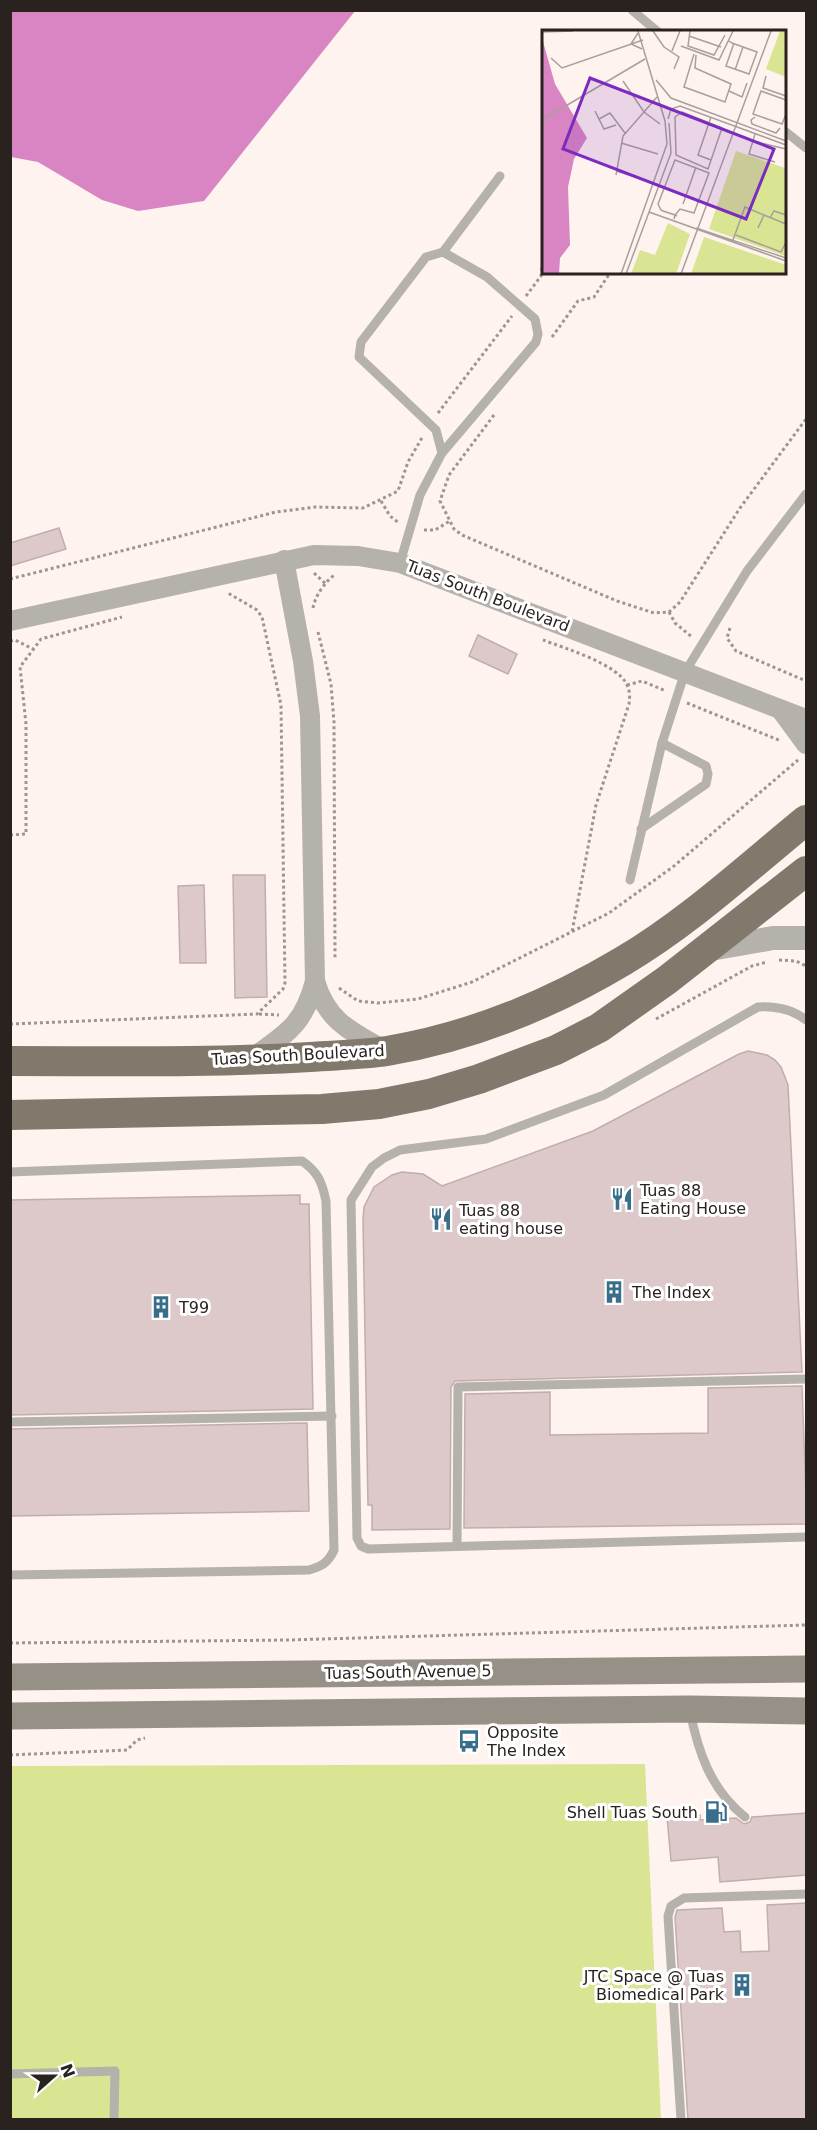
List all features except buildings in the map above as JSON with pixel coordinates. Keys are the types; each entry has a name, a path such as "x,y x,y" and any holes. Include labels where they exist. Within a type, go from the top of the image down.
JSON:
{"main road":[{"name":"Tuas South Boulevard","path":"10,1061 248,1061 386,1052 453,1036 510,1017 580,986 626,960 674,928 807,820"},
{"path":"10,1115 322,1109 379,1104 429,1094 478,1079 556,1050 599,1028 667,980 807,871"},
{"name":"Tuas South Avenue 5","path":"10,1677 807,1669"},
{"path":"10,1716 690,1709 807,1711"}],"street":[{"name":"Tuas South Boulevard","path":"10,621 284,560 314,555 337,555 400,563 807,719"},
{"path":"284,560 303,661 310,716 315,981 321,997 338,1023 386,1052"},
{"path":"777,706 797,728 798,752"},
{"path":"704,950 773,938 807,938"},
{"path":"248,1061 292,1030 300,1020 315,981"}],"lane":[{"path":"632,10 656,30"},
{"path":"787,133 807,148"},
{"path":"443,252 500,176"},
{"path":"400,563 420,495 442,453 536,342 538,334 535,319 487,277 443,252 436,252 426,257 361,342 359,357 436,430 442,453"},
{"path":"630,880 662,743 685,672 747,571 807,494"},
{"path":"641,829 706,784 708,779 706,766 662,743"},
{"path":"807,1020 790,1010 774,1006 759,1007 604,1095 486,1139 400,1150 372,1167 351,1200 357,1538 362,1546 368,1549 807,1537"},
{"path":"10,1172 302,1161 314,1168 321,1178 326,1201 334,1550 329,1560 322,1566 309,1570 10,1575"},
{"path":"457,1546 458,1386 807,1379"},
{"path":"10,1422 332,1416"},
{"path":"690,1709 701,1758 724,1796 745,1818"},
{"path":"681,2120 668,1916 671,1906 684,1898 807,1894"},
{"path":"10,2074 115,2071 114,2120"}],"path":[{"path":"10,579 276,512 316,507 363,508 381,501 398,490 408,462 430,424 541,276 542,269"},
{"path":"551,338 578,301 594,297 609,274"},
{"path":"497,411 449,475 440,501 454,529 462,536 617,601 654,613 669,612 680,602 740,508 807,419"},
{"path":"313,611 314,601 326,584 333,576 341,573"},
{"path":"10,1024 257,1014 283,989 285,983 284,861 279,692 262,616 257,610 228,593 218,595"},
{"path":"10,835 26,834 26,724 20,667 41,639 124,617"},
{"path":"732,622 727,638 736,651 807,681"},
{"path":"318,631 331,684 334,722 335,970"},
{"path":"542,639 606,666 621,676 627,685 629,704 596,805 572,932"},
{"path":"10,641 15,640 33,649"},
{"path":"627,685 642,681 677,696 694,708 783,742"},
{"path":"335,982 342,993 358,1001 378,1003 418,999 472,982 609,913 674,866 798,752 807,754"},
{"path":"732,976 752,966 773,960 796,961 807,966"},
{"path":"10,1643 323,1639 807,1625"},
{"path":"10,1755 127,1750 137,1740 154,1738"}],"green space":[{"path":"645,1764 661,2119 11,2119 10,1766"}],"shaded area":[{"path":"10,11 355,11 204,201 138,211 102,200 38,162 11,157"}],"place":[{"name":"Tuas 88 Eating House","path":"622,1199"},
{"name":"Tuas 88 eating house","path":"441,1219"},
{"name":"The Index","path":"614,1292"},
{"name":"T99","path":"161,1307"},
{"name":"Opposite The Index","path":"469,1741"},
{"name":"Shell Tuas South","path":"716,1812"},
{"name":"JTC Space @ Tuas Biomedical Park","path":"742,1985"}]}
